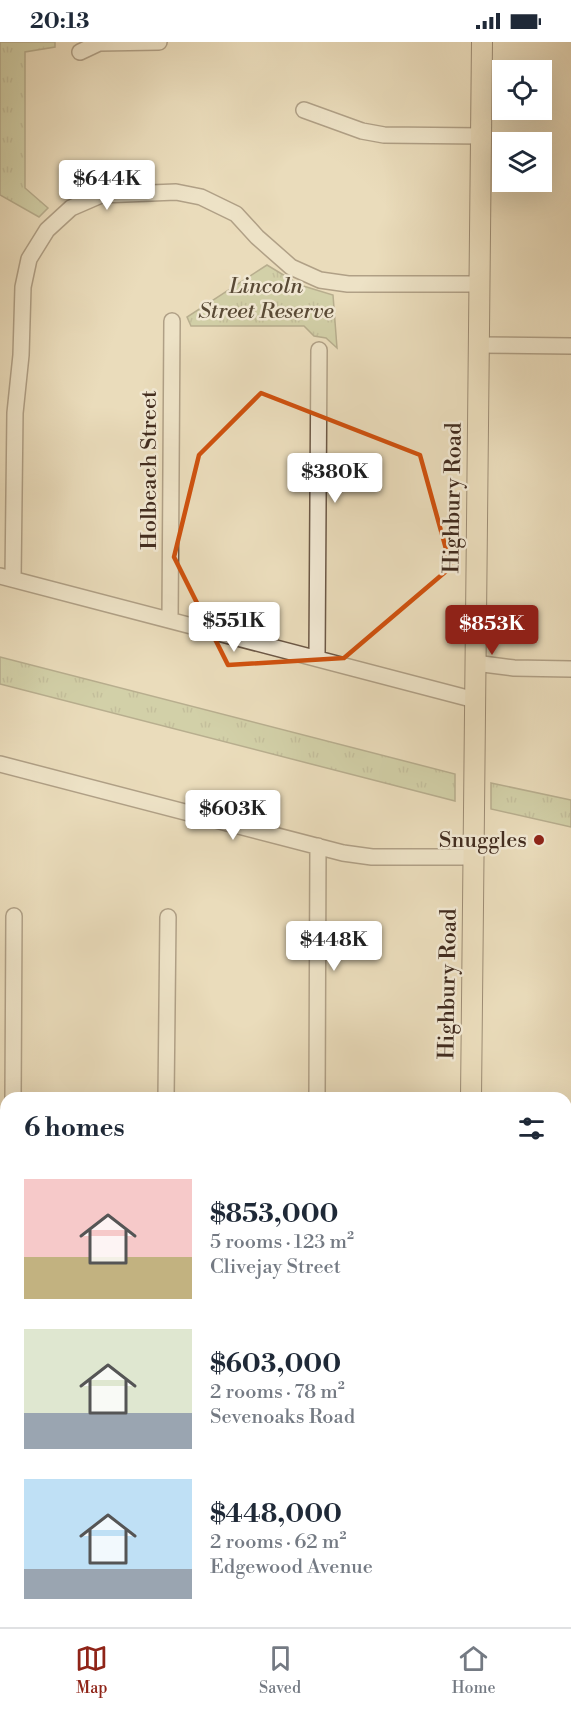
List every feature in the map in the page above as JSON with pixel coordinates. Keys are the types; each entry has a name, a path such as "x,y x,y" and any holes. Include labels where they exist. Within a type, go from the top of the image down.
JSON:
{"main road":[{"name":"Highbury Road","path":"471,1092 482,42"}],"street":[{"path":"80,52 99,43 159,42"},
{"path":"304,110 362,132 384,135 481,136"},
{"path":"475,700 7,578 15,413 23,333 23,287 29,259 41,239 47,230 71,208 101,195 176,192 201,197 236,214 257,237 291,267 320,280 348,284 480,284"},
{"name":"Holbeach Street","path":"171,620 172,321"},
{"path":"479,345 571,346"},
{"path":"317,658 319,350"},
{"path":"475,668 571,669"},
{"path":"0,764 343,853 372,857 473,857"},
{"path":"317,1092 318,846"},
{"path":"13,1092 14,916"},
{"path":"166,1092 168,918"}],"highlighted area":[{"path":"261,393 420,455 451,567 344,658 228,665 174,557 199,455"}],"green space":[{"path":"0,42 55,42 55,47 25,52 25,188 48,208 39,217 0,195"},
{"name":"Lincoln Street Reserve","path":"267,265 300,285 333,295 337,348 326,338 314,336 304,326 191,326 187,317"},
{"path":"0,657 455,774 455,801 0,684"},
{"path":"491,783 571,800 571,827 491,809"}],"place":[{"name":"Snuggles","path":"539,840"}]}
